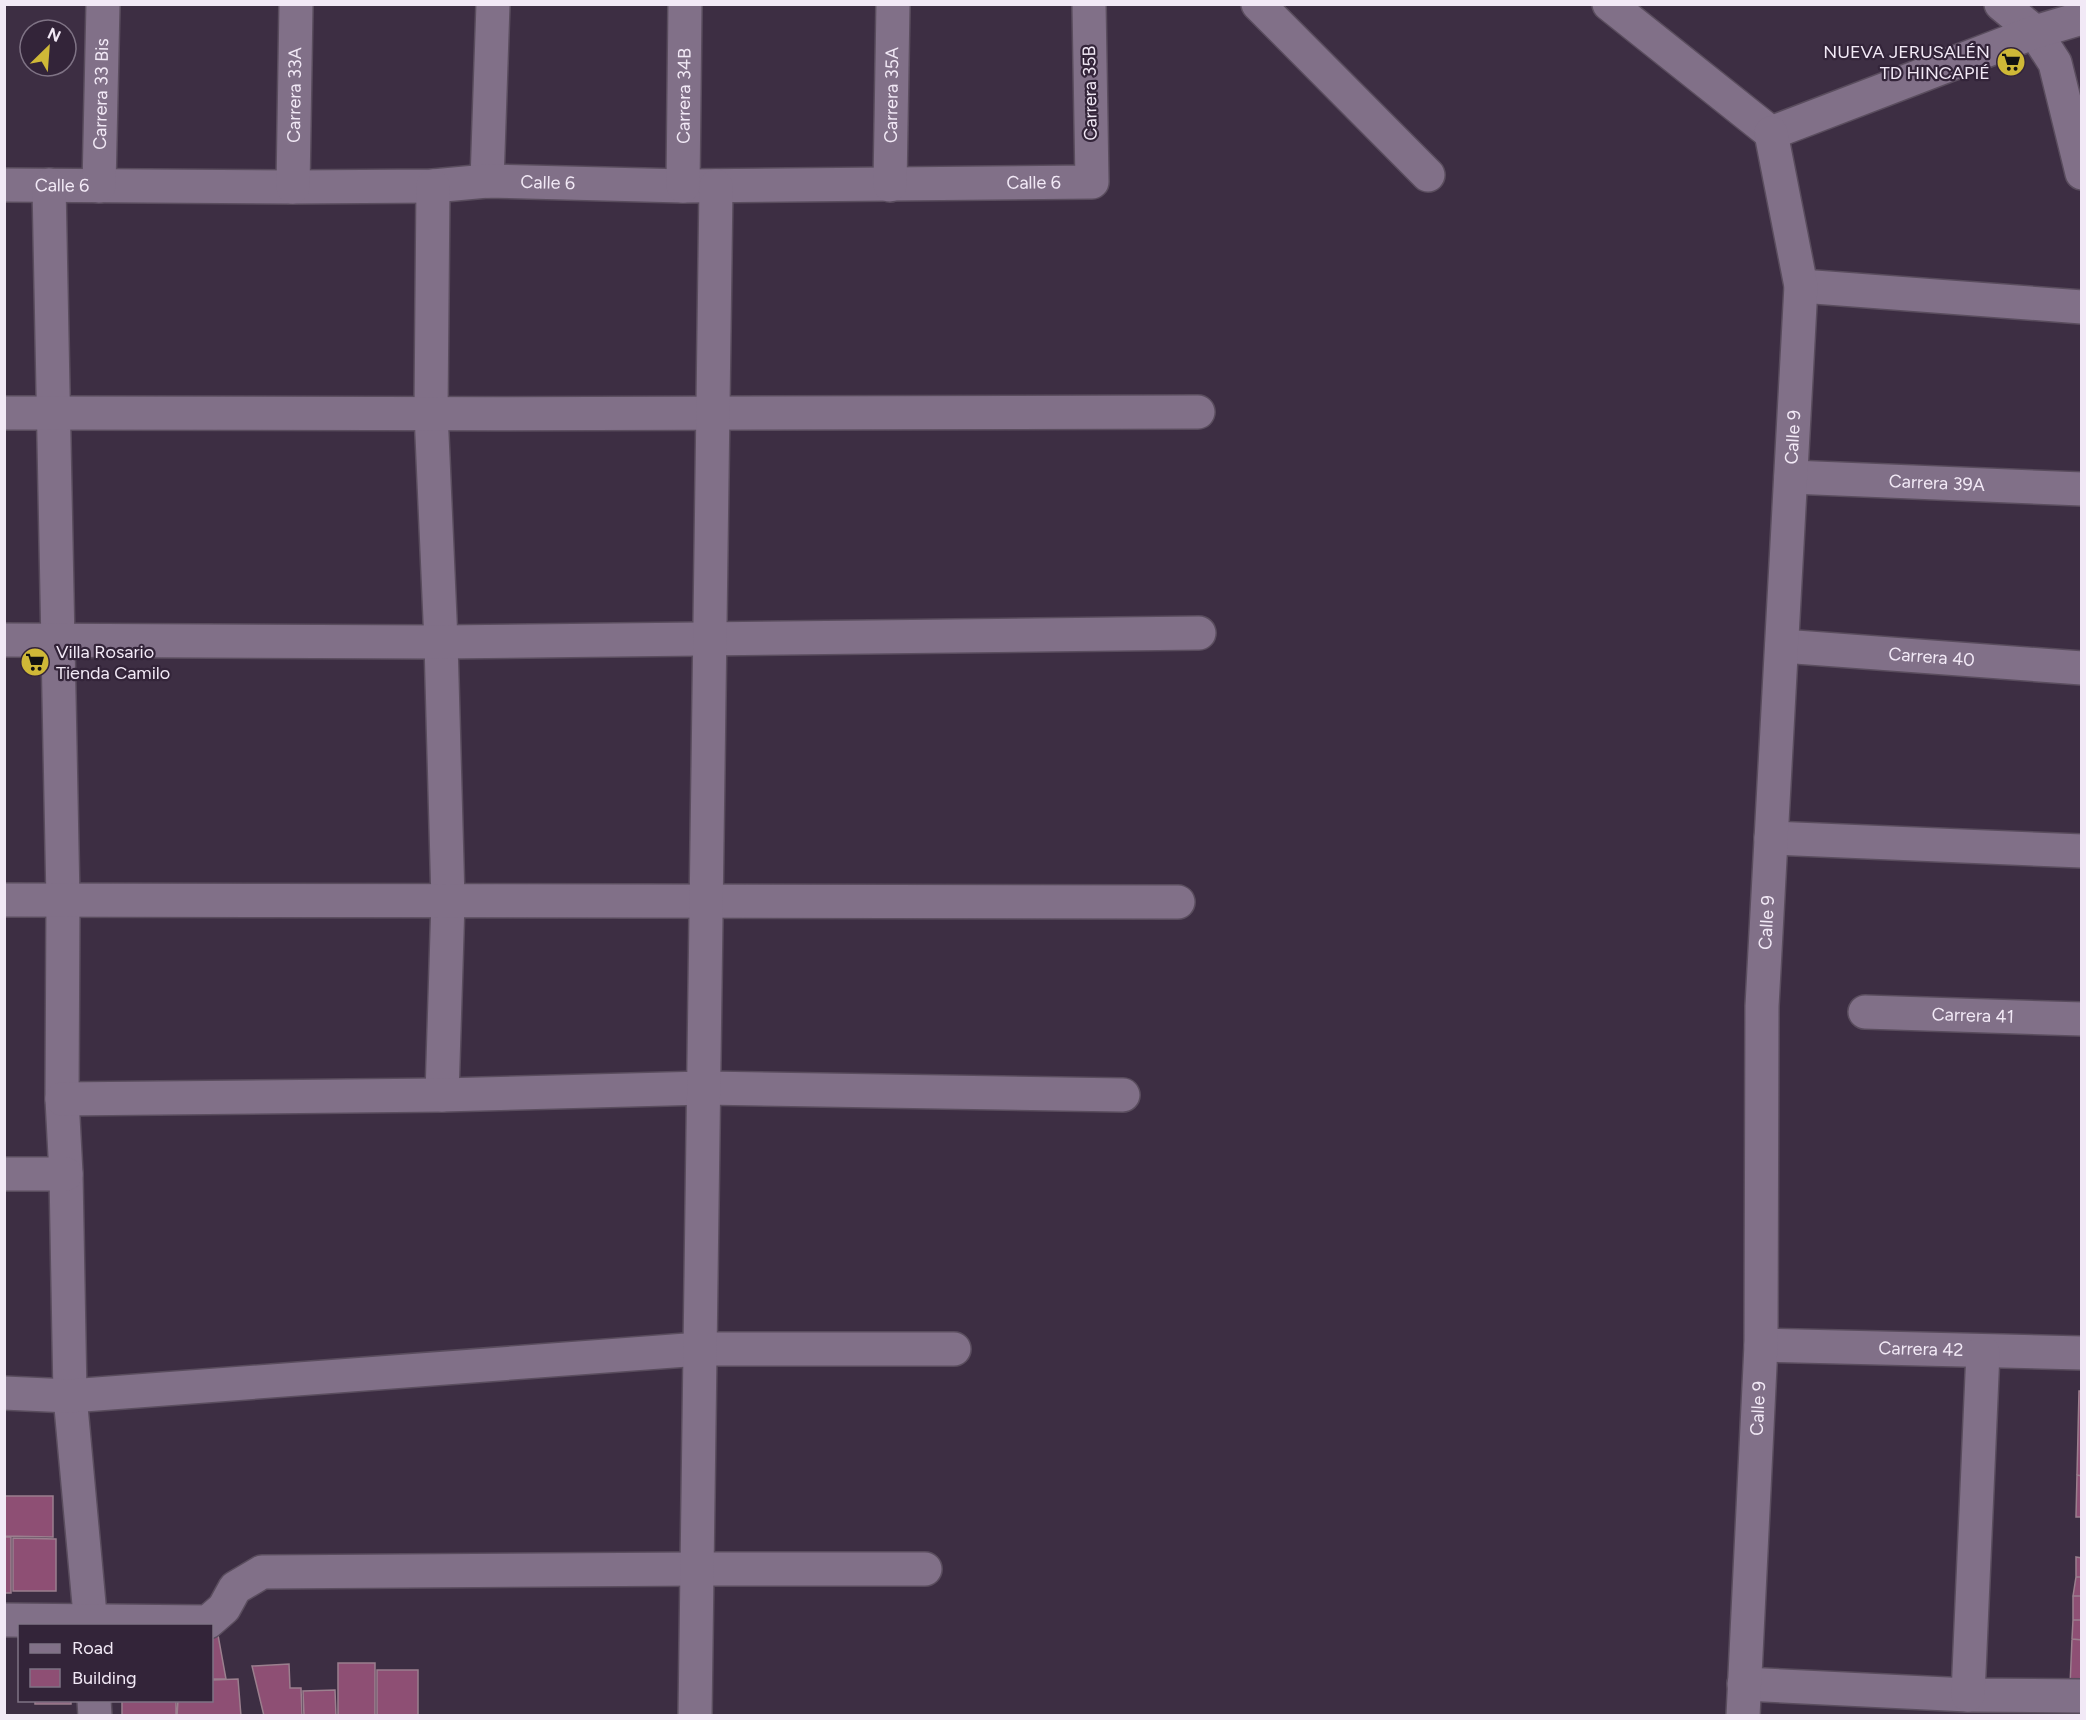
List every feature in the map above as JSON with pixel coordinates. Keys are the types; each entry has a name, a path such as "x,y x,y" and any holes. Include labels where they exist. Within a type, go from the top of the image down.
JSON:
{"street":[{"name":"Carrera 33 Bis","path":"99,186 103,4"},
{"name":"Carrera 33A","path":"293,187 296,4"},
{"path":"488,181 493,4"},
{"name":"Carrera 34B","path":"683,186 685,4"},
{"name":"Carrera 35A","path":"890,185 893,4"},
{"name":"Carrera 35B","path":"1089,4 1092,182"},
{"path":"1258,4 1428,175"},
{"path":"1609,4 1771,133 2035,32 2082,18"},
{"path":"2001,4 2035,32 2055,63 2082,173"},
{"name":"Calle 9","path":"1744,1700 1761,1345 1762,1006 1801,286 1771,133"},
{"name":"Calle 6","path":"4,185 433,186 488,181 716,186 1092,182"},
{"path":"49,185 63,900 62,1099 66,1174 70,1396 91,1623"},
{"path":"433,186 431,412 441,642 448,901 442,1095"},
{"path":"695,1716 716,186"},
{"path":"1801,286 2082,307"},
{"path":"4,414 431,412 712,415 1198,412"},
{"name":"Carrera 39A","path":"1791,477 2082,489"},
{"path":"4,640 441,642 1199,633"},
{"name":"Carrera 40","path":"1782,646 2082,668"},
{"path":"1772,838 2082,851"},
{"path":"4,900 1178,902"},
{"name":"Carrera 41","path":"1865,1012 2082,1019"},
{"path":"62,1099 442,1095 704,1088 1124,1095"},
{"path":"4,1174 66,1174"},
{"name":"Carrera 42","path":"1761,1345 2082,1353"},
{"path":"4,1393 70,1396 700,1349 954,1349"},
{"path":"1968,1695 1983,1352"},
{"path":"4,1620 91,1623 208,1622 224,1608 235,1588 262,1572 926,1569"},
{"path":"1744,1700 1968,1695 2082,1696"}],"building":[{"path":"2079,1391 2082,1391 2082,1476 2077,1475"},
{"path":"2077,1475 2082,1476 2082,1517 2076,1517"},
{"path":"4,1496 53,1496 53,1537 4,1536"},
{"path":"4,1537 11,1537 11,1593 4,1593"},
{"path":"13,1538 56,1539 56,1591 13,1591"},
{"path":"2076,1557 2082,1558 2082,1577 2076,1577"},
{"path":"2076,1577 2082,1577 2082,1596 2073,1596"},
{"path":"2073,1596 2082,1596 2082,1620 2073,1620"},
{"path":"2073,1620 2082,1620 2082,1640 2072,1639"},
{"path":"213,1635 218,1635 226,1679 213,1679"},
{"path":"2072,1639 2082,1640 2082,1686 2070,1686"},
{"path":"338,1663 375,1663 375,1716 338,1716"},
{"path":"289,1664 290,1688 301,1688 302,1716 264,1716 252,1666"},
{"path":"377,1670 418,1670 418,1716 377,1716"},
{"path":"238,1679 241,1716 177,1716 178,1702 213,1702 213,1680"},
{"path":"335,1690 336,1716 304,1716 303,1691"},
{"path":"35,1702 71,1702 71,1704 35,1704"},
{"path":"122,1702 176,1702 176,1716 122,1716"}],"place":[{"name":"NUEVA JERUSALÉN TD HINCAPIÉ","path":"2011,62"},
{"name":"Villa Rosario Tienda Camilo","path":"35,662"}]}
